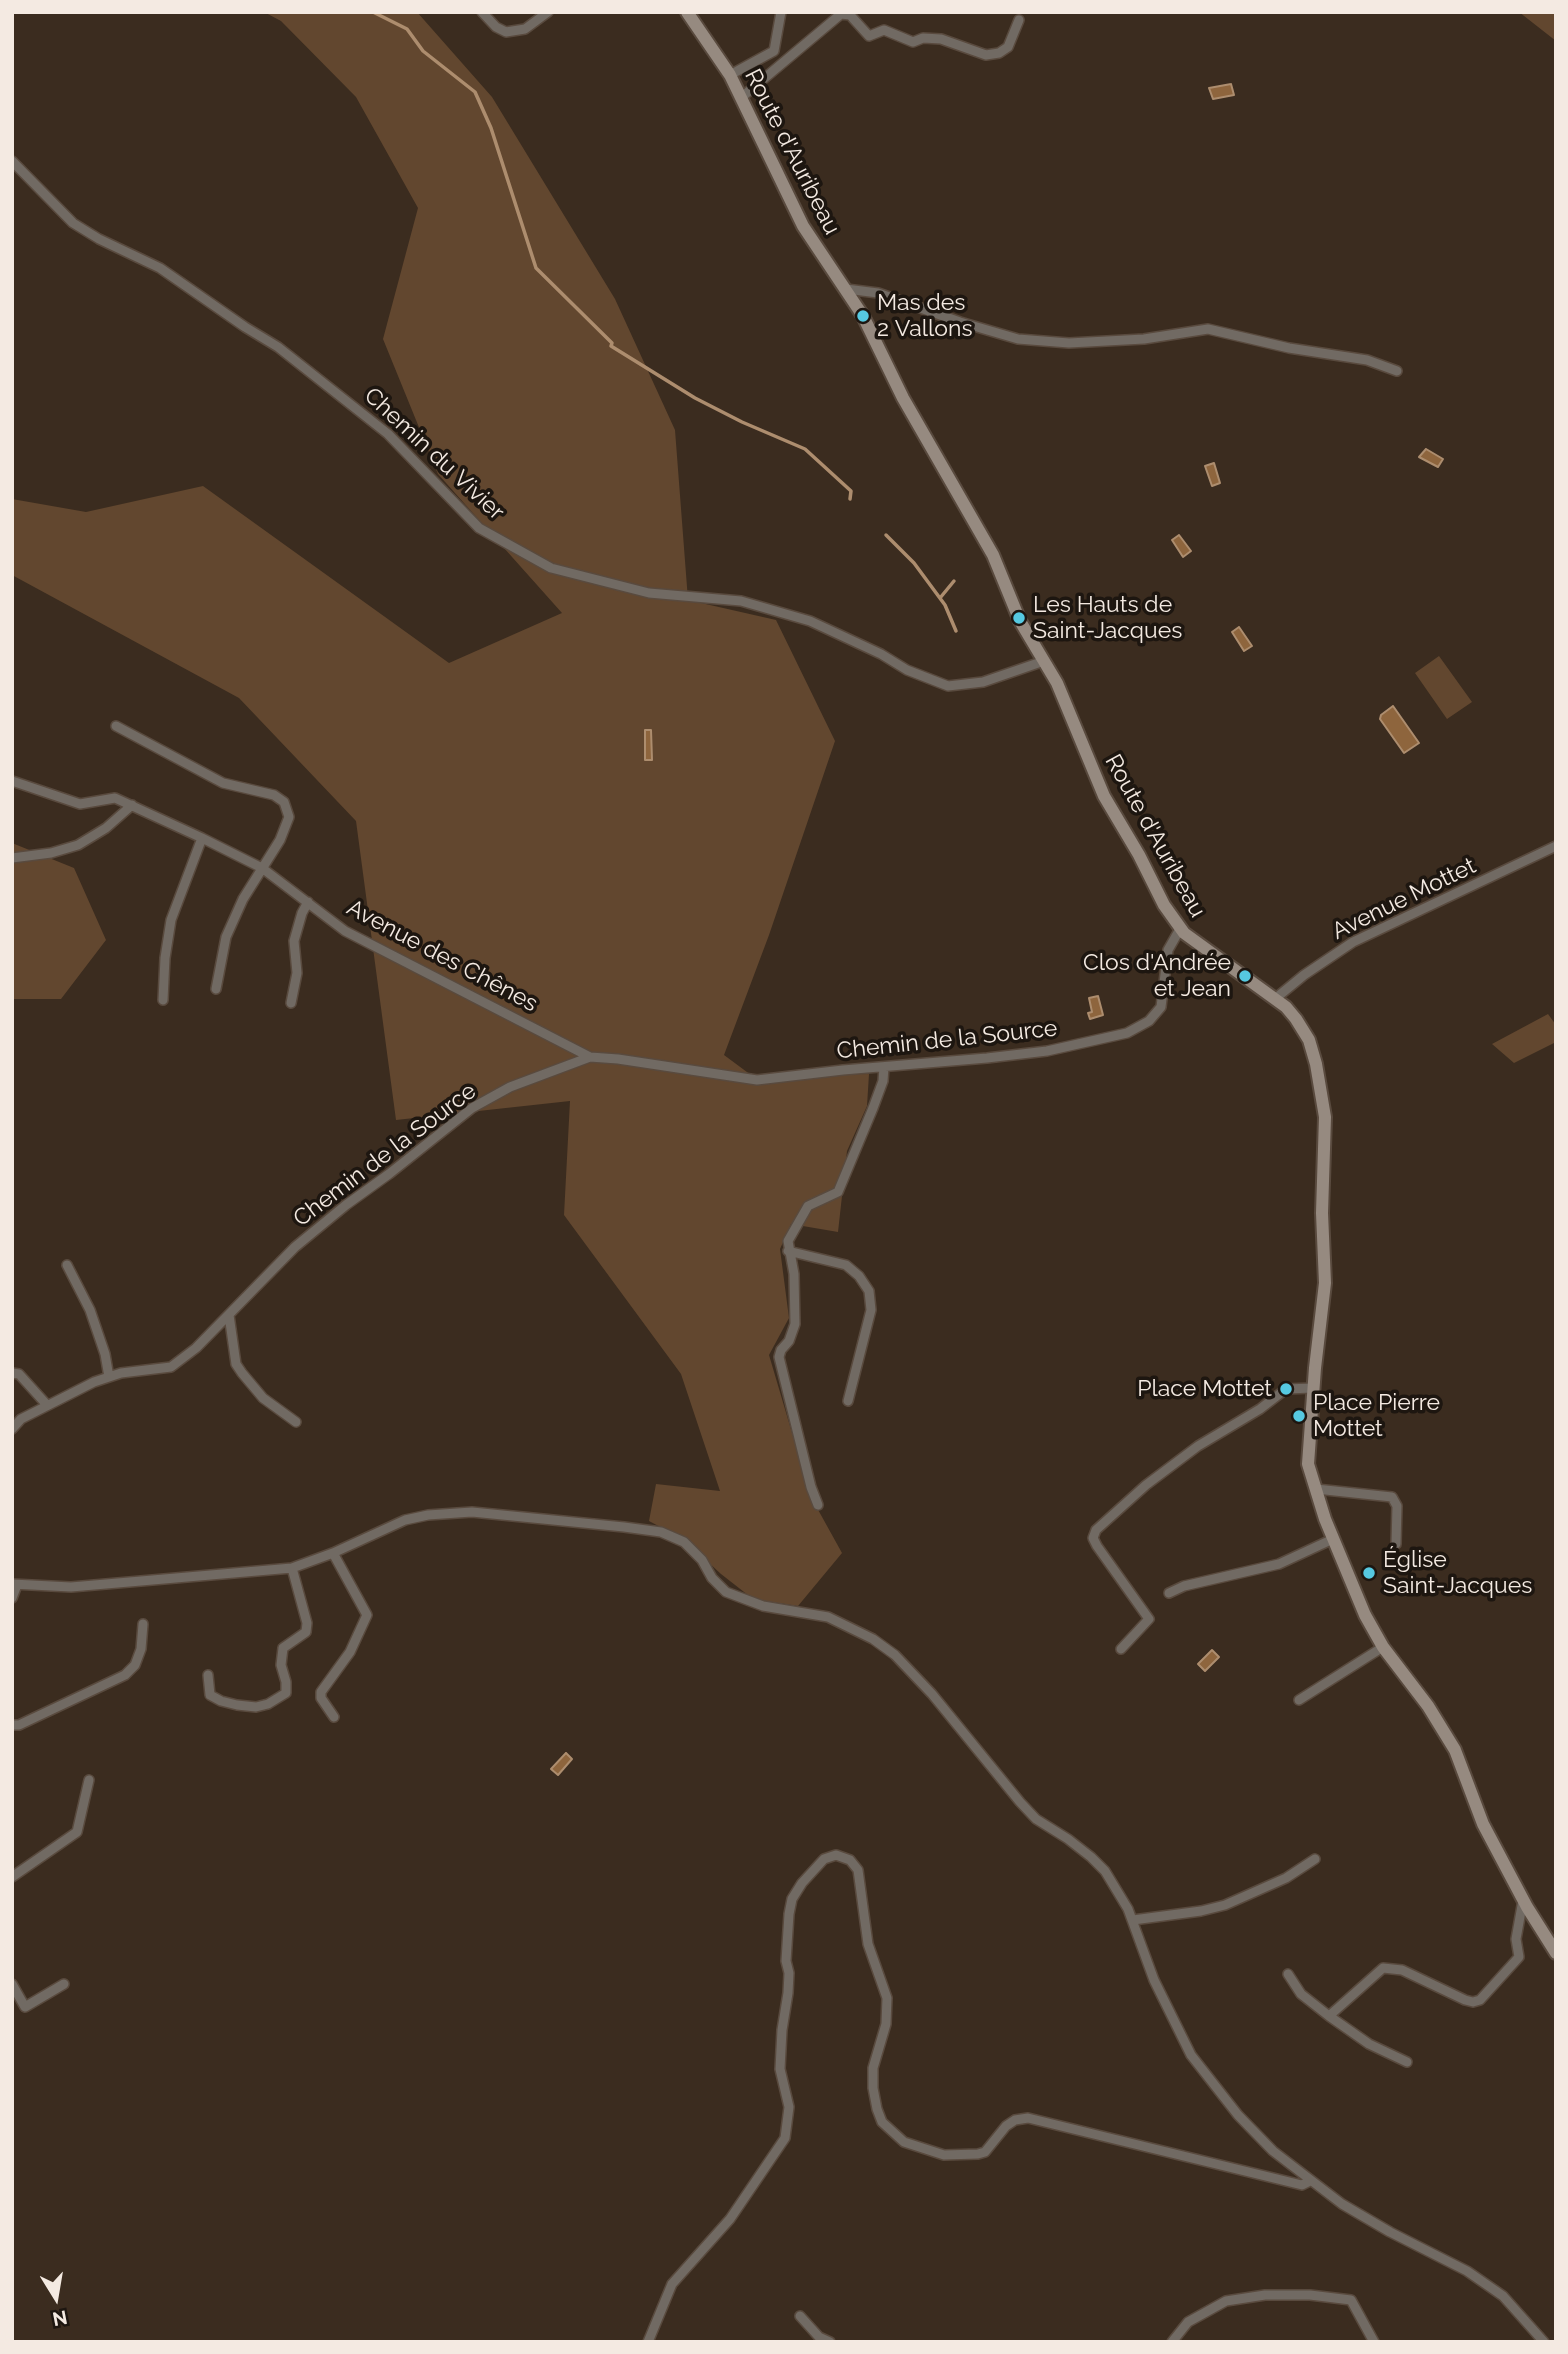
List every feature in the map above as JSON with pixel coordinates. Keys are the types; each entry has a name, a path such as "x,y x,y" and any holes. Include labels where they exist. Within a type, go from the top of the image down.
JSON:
{"street":[{"path":"482,12 496,27 506,32 525,29 548,12"},
{"name":"Route d'Auribeau","path":"687,12 730,75 803,226 877,341 903,398 993,555 1020,621 1057,683 1104,796 1180,929 1276,998 1296,1018 1309,1040 1325,1117 1322,1213 1325,1283 1313,1388 1308,1464 1333,1539 1366,1615 1383,1647 1428,1706 1455,1750 1483,1824 1523,1900 1556,1953"},
{"path":"730,75 774,51 781,12"},
{"path":"742,97 841,14 850,15 869,36 884,30 913,42 923,38 941,38 986,55 999,53 1008,47 1019,20"},
{"name":"Chemin du Vivier","path":"12,161 74,223 99,239 160,268 244,327 278,346 388,434 479,528 551,568 649,593 741,601 810,621 881,654 907,670 948,686 983,682 1044,661"},
{"path":"846,289 878,293 961,322 1018,338 1069,343 1144,339 1208,329 1289,348 1367,360 1397,372"},
{"path":"116,726 223,783 274,795 284,802 289,817 280,840 243,899 226,937 216,989"},
{"name":"Avenue des Chênes","path":"12,781 80,804 115,799 202,838 262,868 345,931 590,1057"},
{"path":"12,858 51,853 78,845 106,828 132,805"},
{"path":"163,1000 165,958 171,920 202,838"},
{"name":"Avenue Mottet","path":"1276,998 1304,975 1353,942 1556,846"},
{"path":"292,1003 297,973 294,941 307,902"},
{"name":"Chemin de la Source","path":"12,1429 21,1419 47,1405 109,1377 172,1367 196,1348 295,1247 472,1108 510,1087 590,1057 757,1080 1047,1051 1127,1033 1149,1021 1161,1007 1168,950 1180,929"},
{"path":"818,1505 811,1487 779,1357 781,1350 789,1342 795,1324 794,1274 788,1241 808,1206 838,1192 883,1081 884,1067"},
{"path":"788,1251 846,1265 859,1276 869,1291 871,1310 848,1401"},
{"path":"68,1265 90,1310 109,1377"},
{"path":"229,1315 236,1364 263,1398 296,1422"},
{"path":"12,1373 19,1374 47,1405"},
{"path":"1121,1649 1149,1619 1097,1546 1093,1538 1096,1530 1146,1485 1198,1446 1260,1409 1286,1389 1313,1388"},
{"path":"1316,1489 1392,1497 1397,1506 1396,1544"},
{"path":"12,1598 15,1585 71,1587 292,1568 333,1553 405,1520 428,1515 472,1513 624,1527 661,1532 684,1542 702,1560 712,1578 726,1592 763,1606 828,1617 873,1639 895,1655 932,1694 1028,1811 1091,1857 1105,1871 1133,1920 1154,1980 1191,2055 1238,2115 1273,2151 1310,2181 1390,2232 1467,2270 1503,2296 1544,2342"},
{"path":"1169,1593 1184,1586 1279,1564 1333,1539"},
{"path":"333,1553 368,1615 350,1653 321,1692 321,1698 334,1717"},
{"path":"208,1675 210,1695 237,1705 256,1707 268,1704 286,1693 281,1665 283,1648 306,1632 307,1623 292,1568"},
{"path":"12,1725 19,1725 125,1675 135,1665 141,1649 143,1624"},
{"path":"1298,1700 1383,1647"},
{"path":"12,1877 77,1832 89,1780"},
{"path":"648,2342 672,2284 730,2219 785,2138 789,2107 780,2069 788,1993 789,1973 786,1961 789,1914 792,1899 802,1883 824,1859 836,1855 850,1860 858,1870 868,1944 887,1998 886,2024 873,2068 877,2109 882,2122 904,2141 944,2155 978,2154 985,2151 1006,2126 1016,2120 1028,2119 1302,2185 1310,2181"},
{"path":"1133,1920 1225,1905 1286,1878 1315,1859"},
{"path":"1329,2016 1383,1968 1402,1970 1465,2000 1480,2000 1519,1957 1516,1939 1523,1900"},
{"path":"1288,1975 1301,1994 1329,2016 1369,2044 1407,2062"},
{"path":"12,1984 26,2007 64,1984"},
{"path":"1172,2342 1188,2322 1226,2301 1265,2295 1303,2295 1351,2300 1374,2342"},
{"path":"800,2316 819,2337 830,2342"}],"shaded area":[{"path":"264,12 417,12 492,97 615,299 675,430 688,600 776,620 835,741 769,935 724,1055 751,1075 869,1074 867,1106 847,1151 838,1232 791,1224 780,1249 789,1318 769,1355 811,1497 842,1553 798,1606 753,1599 683,1539 649,1521 656,1484 720,1491 681,1374 564,1215 570,1101 396,1120 356,821 239,698 12,575 12,499 86,512 203,486 449,663 562,613 438,474 383,339 418,208 356,97 281,21"},
{"path":"1519,12 1556,12 1556,41"},
{"path":"1231,84 1234,95 1213,99 1209,88"},
{"path":"1426,449 1443,459 1438,467 1419,457"},
{"path":"1214,463 1220,483 1212,486 1205,466"},
{"path":"1179,535 1191,551 1183,557 1172,540"},
{"path":"1239,627 1252,646 1244,651 1232,632"},
{"path":"1439,656 1472,702 1447,719 1415,673"},
{"path":"1393,706 1419,743 1404,753 1380,719 1381,715"},
{"path":"645,730 651,730 652,760 645,760"},
{"path":"12,843 74,868 106,940 61,999 12,999"},
{"path":"1098,996 1103,1015 1090,1019 1088,1013 1092,1012 1089,998"},
{"path":"1548,1014 1556,1025 1556,1042 1514,1063 1492,1044"},
{"path":"1212,1650 1219,1657 1205,1671 1198,1664"},
{"path":"566,1753 572,1759 558,1775 551,1769"}],"waterway":[{"path":"373,12 407,29 423,51 475,92 491,128 536,268 612,343 611,346 695,398 805,449 851,491 850,499"},
{"path":"886,535 914,563 945,605 956,631"},
{"path":"940,598 954,581"}],"place":[{"name":"Mas des 2 Vallons","path":"863,316"},
{"name":"Les Hauts de Saint-Jacques","path":"1019,618"},
{"name":"Clos d'Andrée et Jean","path":"1245,976"},
{"name":"Place Mottet","path":"1286,1389"},
{"name":"Place Pierre Mottet","path":"1299,1416"},
{"name":"Église Saint-Jacques","path":"1369,1573"}]}
